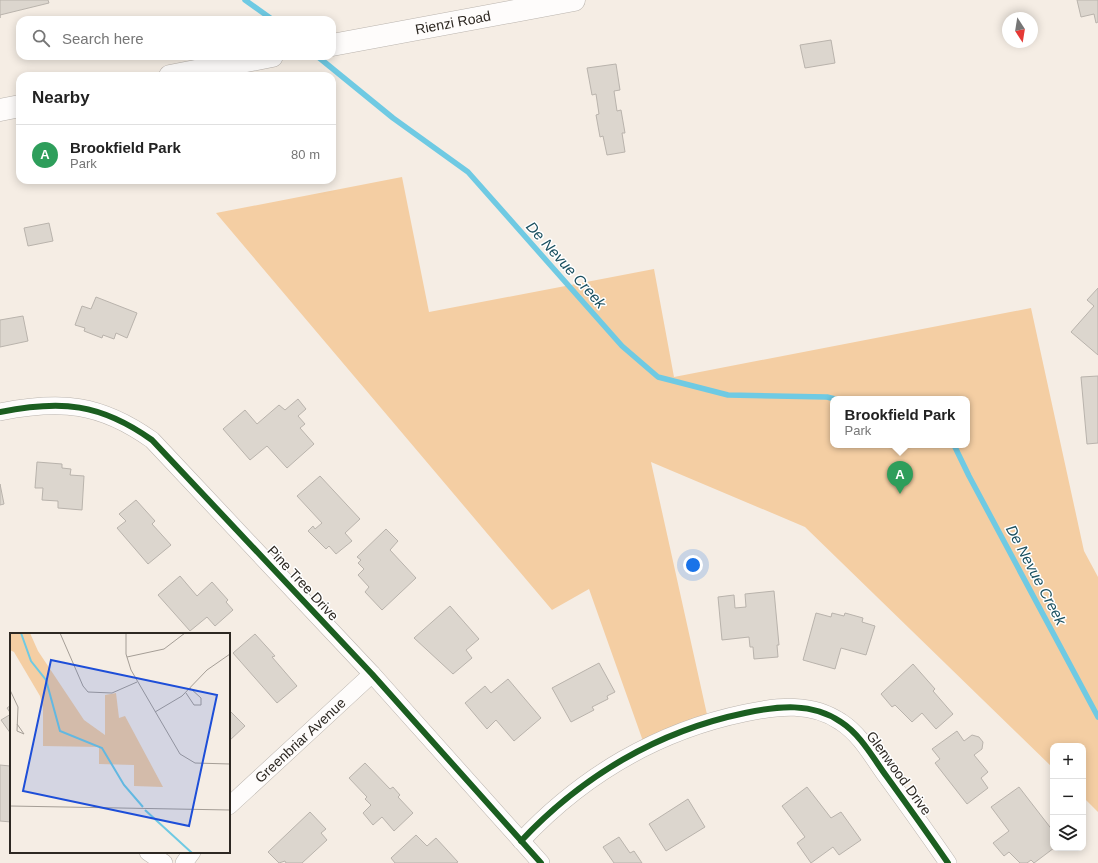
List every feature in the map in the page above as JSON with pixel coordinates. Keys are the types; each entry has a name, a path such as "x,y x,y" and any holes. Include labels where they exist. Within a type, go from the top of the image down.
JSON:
{"main road":[{"name":"Rienzi Road","path":"339,43 574,0"},
{"path":"190,72 252,60"},
{"path":"0,110 16,107"}],"street":[{"name":"Pine Tree Drive","path":"0,412 38,405 66,405 93,410 109,416 152,440 372,674 541,863"},
{"name":"Greenbriar Avenue","path":"230,805 372,674"},
{"name":"Glenwood Drive","path":"522,841 571,794 612,765 649,745 689,728 716,720 768,708 800,707 826,713 852,731 948,863"},
{"path":"149,853 164,863"},
{"path":"184,863 191,853"}],"shaded area":[{"path":"402,177 429,312 654,269 674,377 1031,308 1084,551 1098,577 1098,812 1086,800 1086,743 1050,743 1050,765 805,527 651,462 708,719 644,744 589,589 552,610 216,213"}],"building":[{"path":"0,0 48,0 49,3 0,15"},
{"path":"1077,0 1098,0 1098,22 1096,23 1094,14 1081,17"},
{"path":"831,40 835,63 805,68 800,45"},
{"path":"616,64 620,90 614,91 617,111 621,110 625,133 622,133 625,152 607,155 603,136 600,137 596,115 599,114 596,94 592,95 587,68"},
{"path":"49,223 53,241 28,246 24,228"},
{"path":"1098,288 1098,355 1071,332 1094,306 1087,300"},
{"path":"96,297 137,313 127,338 116,333 114,339 103,335 102,338 84,331 85,328 75,325 82,306 91,309"},
{"path":"23,316 28,341 0,347 0,320"},
{"path":"1098,376 1098,443 1087,444 1081,377"},
{"path":"298,399 306,409 298,416 305,424 300,428 314,444 287,468 267,446 250,460 223,429 245,410 257,424 279,405 285,410"},
{"path":"37,462 62,464 62,468 71,469 70,475 84,476 82,510 58,508 58,501 42,500 43,488 35,488"},
{"path":"320,476 360,519 345,533 352,541 336,554 329,546 326,549 308,531 313,526 315,529 322,523 297,496"},
{"path":"0,484 4,504 0,505"},
{"path":"136,500 155,521 152,524 171,545 148,564 117,528 126,521 119,514"},
{"path":"386,529 398,541 390,550 416,578 382,610 365,592 369,587 358,575 364,569 358,563 361,560 357,557"},
{"path":"180,576 197,596 212,582 228,600 226,602 233,610 215,626 207,617 190,631 158,595"},
{"path":"774,591 779,645 777,645 778,657 754,659 753,647 750,647 749,637 722,640 718,597 734,595 735,608 746,607 745,594"},
{"path":"450,606 479,639 466,650 472,658 453,674 414,638"},
{"path":"816,613 831,617 832,613 844,616 845,613 863,618 862,622 875,626 866,655 841,648 835,669 803,660"},
{"path":"255,634 275,656 272,657 297,686 277,703 233,653"},
{"path":"599,663 615,692 607,696 608,699 592,707 594,710 571,722 552,688"},
{"path":"913,664 935,689 933,691 953,714 936,729 922,713 912,722 895,705 892,707 881,694"},
{"path":"508,679 541,718 514,741 496,720 487,729 465,703 485,686 491,693"},
{"path":"10,706 10,712 7,708"},
{"path":"230,711 245,726 230,740"},
{"path":"10,715 10,733 1,720"},
{"path":"957,731 964,741 972,735 979,737 983,742 982,749 974,755 988,772 981,778 988,788 967,804 935,763 940,759 932,749"},
{"path":"365,763 390,789 393,787 400,795 398,797 413,813 394,831 382,817 373,825 363,813 371,805 365,799 367,797 349,778"},
{"path":"0,765 10,766 10,822 0,821"},
{"path":"807,787 831,818 841,812 861,840 839,855 833,847 811,863 797,843 805,837 782,806"},
{"path":"1019,787 1050,827 1050,851 1034,863 1031,860 1027,863 1020,863 1009,852 1004,856 993,843 1009,831 991,807"},
{"path":"688,799 705,827 666,851 649,824"},
{"path":"310,812 326,829 321,833 327,840 302,863 286,863 285,861 279,863 268,852"},
{"path":"416,835 427,846 436,838 458,862 395,863 391,858"},
{"path":"619,837 630,853 634,851 642,863 614,863 603,847"}],"waterway":[{"name":"De Nevue Creek","path":"245,0 267,16"},
{"name":"De Nevue Creek","path":"322,60 393,118 468,172 622,346 658,377 728,395 830,398"},
{"name":"De Nevue Creek","path":"955,448 1098,717"}],"cycle path":[{"path":"0,412 42,406 79,408 115,418 152,440 372,674 541,863"},
{"path":"521,841 570,796 623,759 652,744 682,731 713,721 745,713 782,707 794,707 818,711 830,716 841,722 855,733 948,863"}],"place":[{"name":"Brookfield Park","path":"900,494"}]}
